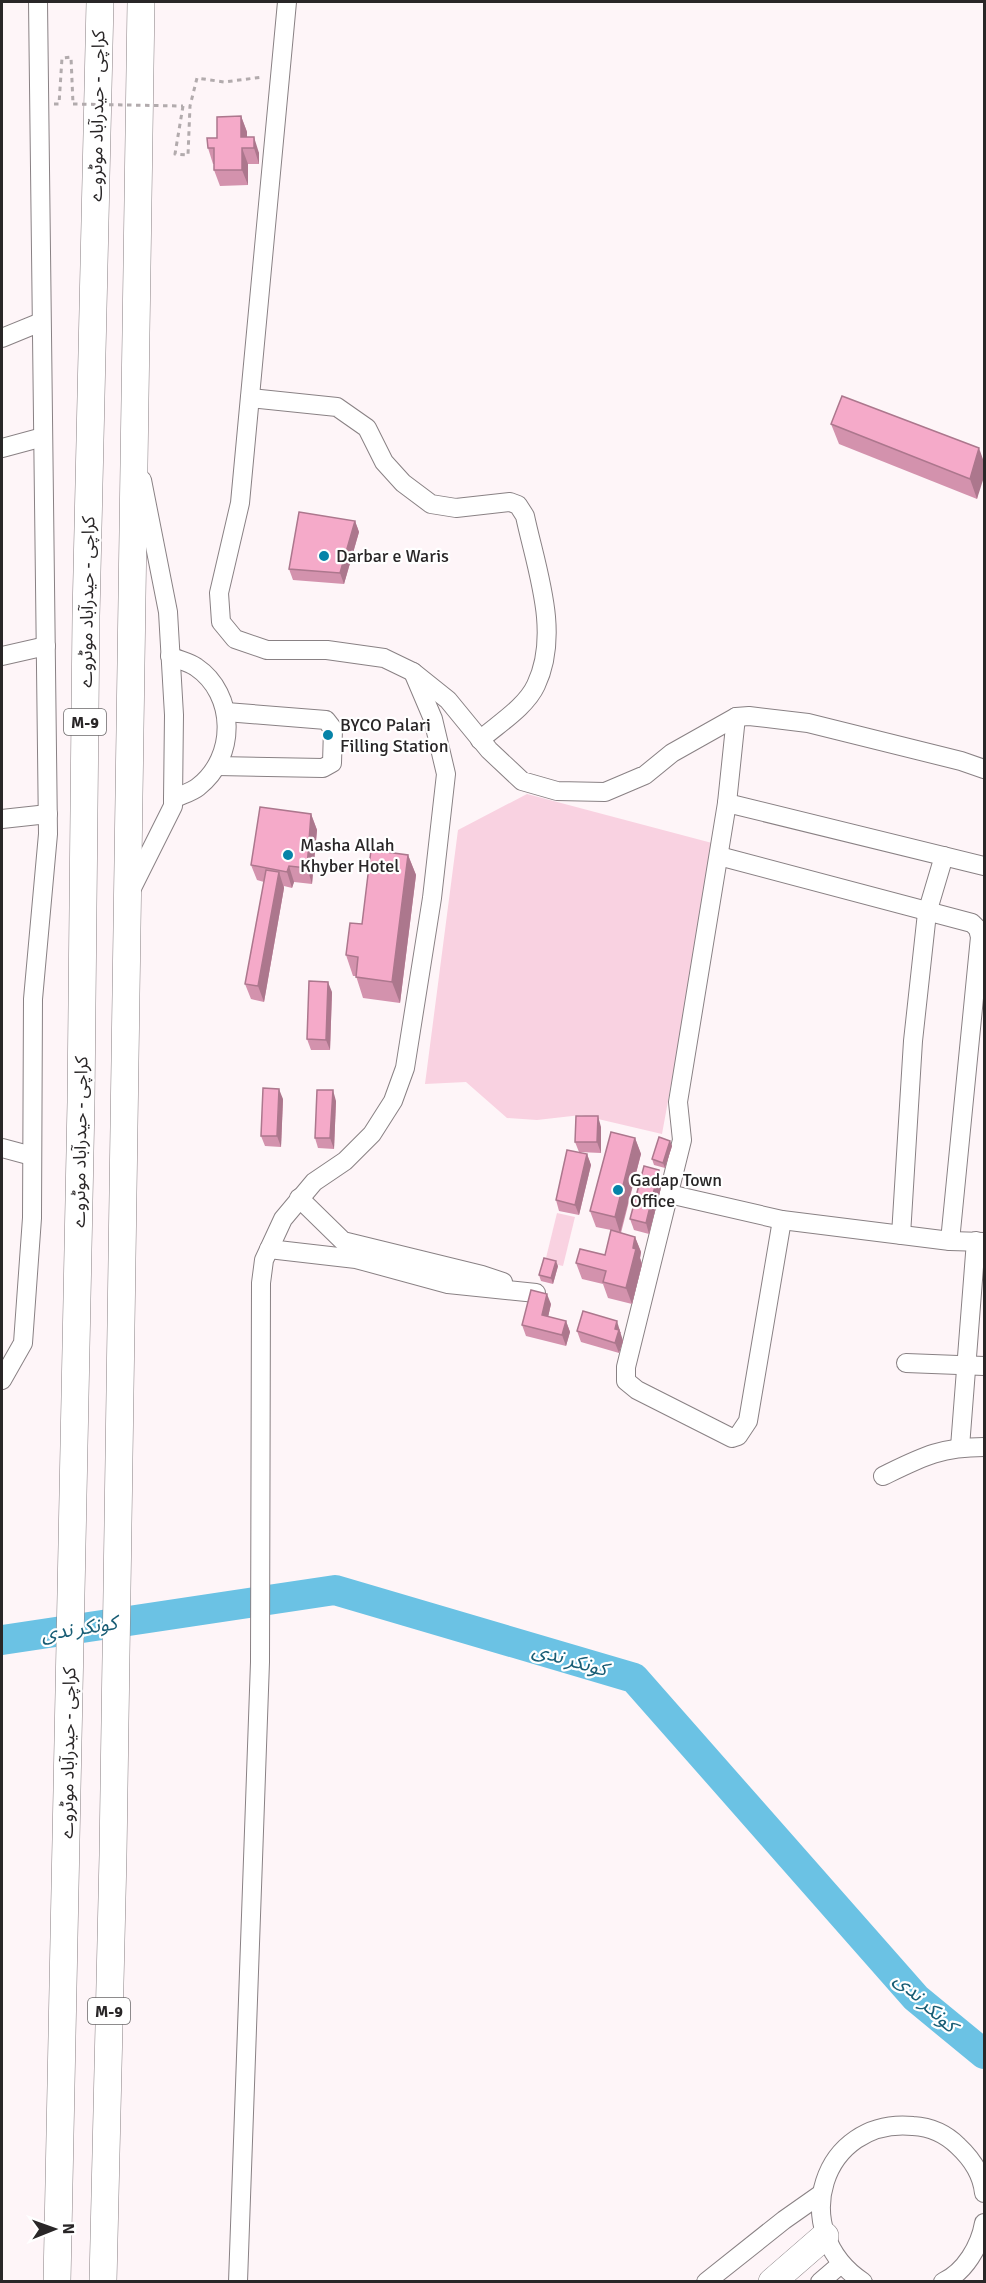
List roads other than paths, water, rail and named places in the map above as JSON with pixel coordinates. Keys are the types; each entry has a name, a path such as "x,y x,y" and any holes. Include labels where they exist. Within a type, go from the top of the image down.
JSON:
{"highway":[{"name":"کراچی - حیدرآباد موٹروے","path":"57,2282 81,1102 86,616 100,2"},
{"name":"M-9","path":"103,2282 120,1441 141,2"},
{"path":"772,2282 825,2236"}],"street":[{"path":"2,1380 23,1342 32,1218 33,999 48,834 38,2"},
{"path":"287,2 240,503 225,558 219,593 221,622 234,639 267,650 327,650 384,658 413,672 448,700 480,740 522,781 557,791 605,792 645,775 672,753 736,717 749,716 808,723 961,761 984,769"},
{"path":"2,338 41,322"},
{"path":"250,398 337,407 368,428 384,462 403,483 431,504 456,508 510,502 518,505 525,516 545,609 546,651 536,686 521,704 480,740"},
{"path":"2,448 43,437"},
{"path":"127,898 173,806 174,799 174,715 168,612 134,437"},
{"path":"2,656 46,646"},
{"path":"170,656 196,667 215,687 226,712 227,740 217,766 198,787 174,799"},
{"path":"238,2282 260,1662 261,1283 264,1260 283,1219 314,1182 345,1161 372,1134 393,1101 405,1068 432,898 446,774 433,719 413,672"},
{"path":"217,766 322,768 332,763 333,729 326,720 226,712"},
{"path":"736,717 727,803 678,1102 682,1140 626,1367 626,1382 637,1390 732,1438 738,1436 748,1421 783,1220"},
{"path":"727,803 984,866"},
{"path":"2,819 48,814"},
{"path":"719,856 927,913 972,923 978,929 980,937 950,1240"},
{"path":"901,1235 914,1041 927,913 944,856"},
{"path":"2,1148 32,1156"},
{"path":"669,1194 783,1220 901,1235 980,1242 975,1365 960,1447"},
{"path":"269,1249 356,1259 449,1291 536,1293 482,1275 343,1241 299,1198"},
{"path":"906,1363 975,1365"},
{"path":"883,1476 932,1453 960,1447 984,1447"},
{"path":"863,2282 841,2264 825,2236 820,2216 821,2194 830,2168 847,2146 870,2131 897,2124 925,2127 950,2138 970,2157 983,2182 984,2193"},
{"path":"706,2282 784,2220 821,2194"},
{"path":"943,2282 969,2261 982,2236 984,2223"},
{"path":"820,2282 841,2264"}],"waterway":[{"name":"کونکر ندی","path":"2,1640 335,1590 634,1678 916,1998 984,2054"}],"place":[{"name":"Darbar e Waris","path":"324,556"},
{"name":"BYCO Palari Filling Station","path":"328,735"},
{"name":"Masha Allah Khyber Hotel","path":"288,855"},
{"name":"Gadap Town Office","path":"618,1190"}]}
